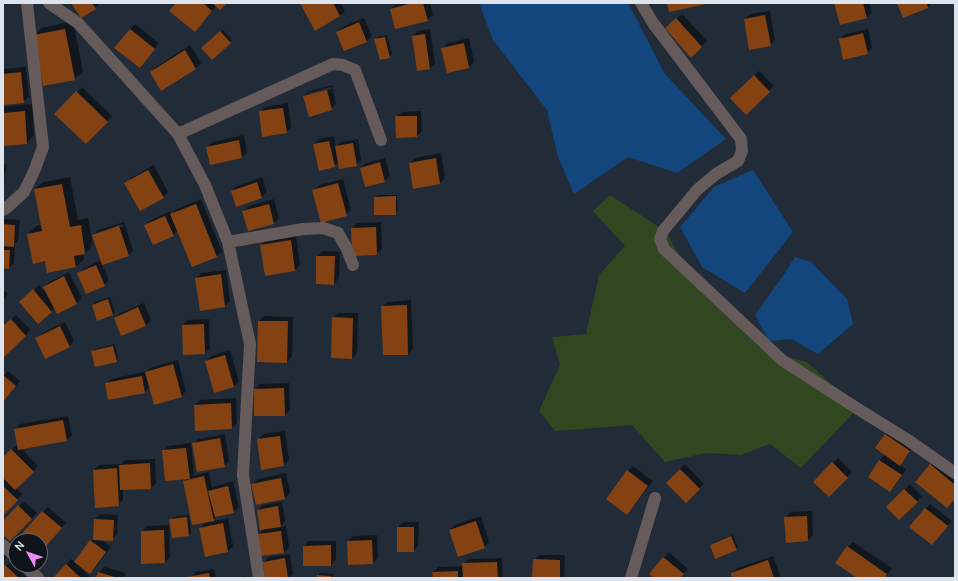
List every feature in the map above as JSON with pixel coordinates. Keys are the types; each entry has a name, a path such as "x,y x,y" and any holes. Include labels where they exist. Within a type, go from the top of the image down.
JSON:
{"street":[{"path":"3,210 24,192 43,147 27,3"},
{"path":"49,3 78,23 178,134 205,185 228,242 250,344 244,475 259,578"},
{"path":"641,3 653,24 741,139 742,151 738,161 716,174 697,190 663,231 660,240 664,249 782,360 858,410 908,440 955,473"},
{"path":"178,134 333,64 343,65 355,70 381,140"},
{"path":"228,242 303,229 323,228 338,233 347,249 353,265"},
{"path":"631,578 655,498"}],"green space":[{"path":"610,195 665,231 696,285 763,351 807,362 858,408 801,468 770,444 741,455 706,453 665,462 632,425 555,431 539,411 560,365 552,337 586,334 599,275 625,246 593,211"}],"water":[{"path":"479,3 628,3 665,74 726,139 677,173 628,157 574,194 558,157 547,110 493,40"},
{"path":"753,170 793,232 745,293 702,267 680,227 714,187"},
{"path":"795,257 811,262 847,299 853,324 818,354 791,339 769,341 755,315"}],"building":[{"path":"71,3 92,3 96,9 81,18"},
{"path":"176,3 203,3 212,11 195,32 169,11"},
{"path":"212,3 227,3 220,10"},
{"path":"300,3 333,3 340,16 315,31"},
{"path":"412,3 423,3 428,21 395,29 390,9"},
{"path":"667,3 706,3 706,4 669,12"},
{"path":"834,3 863,3 867,18 840,25"},
{"path":"897,3 927,3 928,8 903,18"},
{"path":"765,15 771,46 749,50 744,19"},
{"path":"676,18 702,47 691,58 665,28"},
{"path":"359,22 367,42 344,51 336,32"},
{"path":"65,29 75,80 43,86 33,35"},
{"path":"130,29 155,49 140,68 114,48"},
{"path":"220,31 231,43 212,60 201,48"},
{"path":"863,33 868,54 843,60 839,39"},
{"path":"425,34 430,69 417,71 412,36"},
{"path":"385,37 390,58 380,60 374,39"},
{"path":"464,43 469,68 447,73 441,48"},
{"path":"185,50 196,69 161,91 150,72"},
{"path":"21,72 24,103 3,105 3,74"},
{"path":"754,75 770,92 746,115 730,98"},
{"path":"327,90 332,110 309,117 303,96"},
{"path":"76,91 108,122 86,144 54,114"},
{"path":"283,108 287,133 262,137 259,111"},
{"path":"25,111 27,144 3,146 3,113"},
{"path":"395,116 417,116 417,137 396,138"},
{"path":"239,140 242,158 210,165 206,147"},
{"path":"329,141 335,167 319,171 313,144"},
{"path":"353,143 357,166 339,169 335,146"},
{"path":"436,158 440,184 413,189 409,163"},
{"path":"380,162 385,182 365,187 360,168"},
{"path":"148,170 164,198 140,211 124,183"},
{"path":"257,182 262,198 236,207 231,191"},
{"path":"338,183 347,216 321,223 312,190"},
{"path":"62,184 70,227 81,225 85,254 74,256 76,267 47,273 45,261 33,264 27,234 42,231 34,189"},
{"path":"396,196 396,215 374,215 374,197"},
{"path":"196,204 217,257 192,267 170,214"},
{"path":"269,204 274,224 248,231 242,211"},
{"path":"165,216 174,236 153,245 144,225"},
{"path":"3,224 15,225 14,247 3,246"},
{"path":"119,226 129,256 102,265 92,235"},
{"path":"376,227 377,255 352,256 351,228"},
{"path":"291,240 295,271 265,276 260,245"},
{"path":"3,250 10,250 9,269 3,268"},
{"path":"316,256 335,256 334,285 316,284"},
{"path":"96,265 105,286 86,294 77,273"},
{"path":"221,274 225,307 200,311 195,278"},
{"path":"64,276 77,304 57,314 43,287"},
{"path":"33,289 52,312 38,324 19,302"},
{"path":"108,299 113,315 97,321 92,305"},
{"path":"407,305 408,355 383,355 381,306"},
{"path":"138,307 146,326 121,336 114,318"},
{"path":"332,317 353,318 352,359 331,358"},
{"path":"11,319 26,336 3,358 3,326"},
{"path":"258,321 288,321 287,363 257,362"},
{"path":"204,324 205,354 183,355 182,325"},
{"path":"60,326 70,347 45,359 35,338"},
{"path":"113,346 117,362 95,367 91,351"},
{"path":"225,355 234,387 214,393 205,361"},
{"path":"173,364 182,397 154,405 145,372"},
{"path":"3,375 16,386 3,402"},
{"path":"142,376 145,393 108,400 105,383"},
{"path":"284,388 285,416 254,416 254,389"},
{"path":"231,403 232,429 195,431 194,405"},
{"path":"63,420 67,441 18,450 14,429"},
{"path":"885,434 910,451 900,466 875,448"},
{"path":"280,436 284,466 261,470 257,439"},
{"path":"220,438 225,467 197,472 192,443"},
{"path":"186,448 190,479 165,481 162,450"},
{"path":"11,449 34,472 15,490 3,478 3,457"},
{"path":"879,460 902,475 890,492 868,477"},
{"path":"832,462 848,478 829,497 813,482"},
{"path":"150,463 151,489 120,490 119,465"},
{"path":"930,464 955,485 955,499 947,508 915,482"},
{"path":"117,468 119,506 95,508 93,470"},
{"path":"680,469 700,489 686,503 666,483"},
{"path":"627,470 648,486 627,515 606,499"},
{"path":"204,476 214,521 192,525 183,481"},
{"path":"281,478 285,499 256,505 251,484"},
{"path":"3,486 18,500 3,516"},
{"path":"228,486 234,513 215,517 208,491"},
{"path":"904,489 918,502 899,520 886,507"},
{"path":"18,505 32,519 18,533 8,533 8,539 3,535 3,521"},
{"path":"278,506 281,527 260,530 257,510"},
{"path":"925,508 948,526 932,545 909,527"},
{"path":"42,511 62,528 48,544 48,533 22,533"},
{"path":"807,516 808,541 786,543 784,517"},
{"path":"187,517 189,536 172,538 169,519"},
{"path":"94,519 114,520 113,541 93,540"},
{"path":"476,521 485,548 458,557 449,530"},
{"path":"223,523 228,552 205,557 199,528"},
{"path":"397,527 414,527 414,552 397,552"},
{"path":"164,530 165,563 141,564 141,531"},
{"path":"281,531 284,553 261,556 258,534"},
{"path":"731,536 737,550 715,559 710,545"},
{"path":"90,540 106,552 90,574 74,562"},
{"path":"372,540 373,564 348,565 347,541"},
{"path":"331,545 331,566 303,566 303,546"},
{"path":"847,546 887,574 885,578 857,578 835,563"},
{"path":"663,557 684,574 680,578 654,578 649,574"},
{"path":"285,558 288,578 265,578 263,562"},
{"path":"533,559 560,560 560,578 532,578"},
{"path":"768,560 774,578 732,578 731,573"},
{"path":"497,562 498,578 463,578 462,563"},
{"path":"66,564 81,578 53,578"},
{"path":"5,565 8,568 8,573 14,573 19,578 3,578 3,568"},
{"path":"458,571 458,578 433,578 432,572"},
{"path":"98,572 118,578 96,578"},
{"path":"209,573 210,578 187,578 187,577"},
{"path":"317,575 331,576 331,578 317,578"}]}
